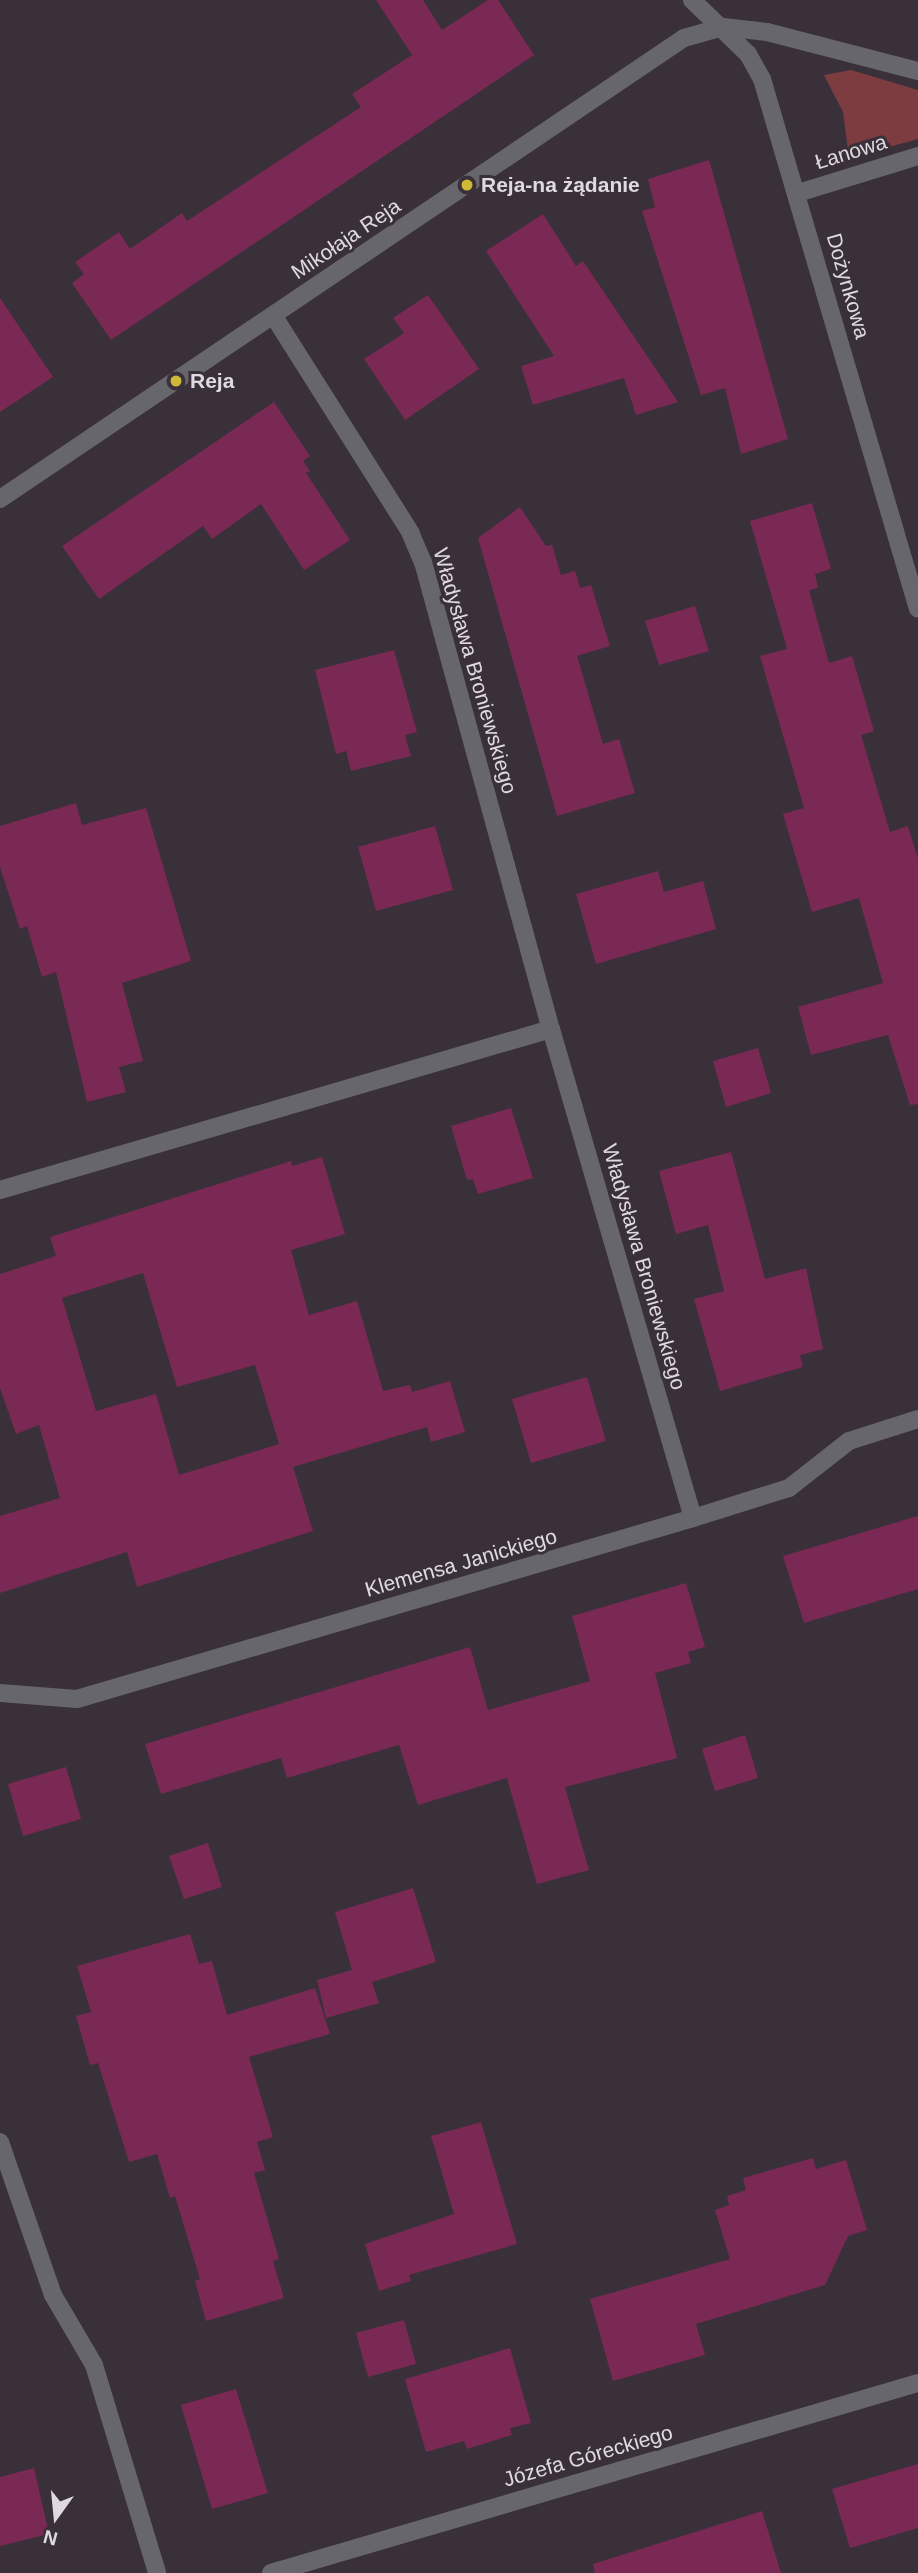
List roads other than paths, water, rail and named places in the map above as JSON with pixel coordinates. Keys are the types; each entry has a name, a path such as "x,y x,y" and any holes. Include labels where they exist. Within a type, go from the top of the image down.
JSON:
{"street":[{"name":"Dożynkowa","path":"692,0 748,54 761,79 798,193 918,609"},
{"path":"723,27 801,39 918,71"},
{"name":"Mikołaja Reja","path":"0,499 684,38 723,27"},
{"name":"Łanowa","path":"798,193 918,156"},
{"name":"Władysława Broniewskiego","path":"274,315 410,532 423,562 551,1030 693,1518"},
{"path":"0,1190 551,1030"},
{"name":"Klemensa Janickiego","path":"0,1693 77,1699 693,1518 789,1488 849,1441 918,1419"},
{"path":"0,2143 7,2193 53,2295 94,2365 158,2573"},
{"name":"Józefa Góreckiego","path":"271,2573 918,2383"}],"place":[{"name":"Reja-na żądanie","path":"467,185"},
{"name":"Reja","path":"176,381"}]}
